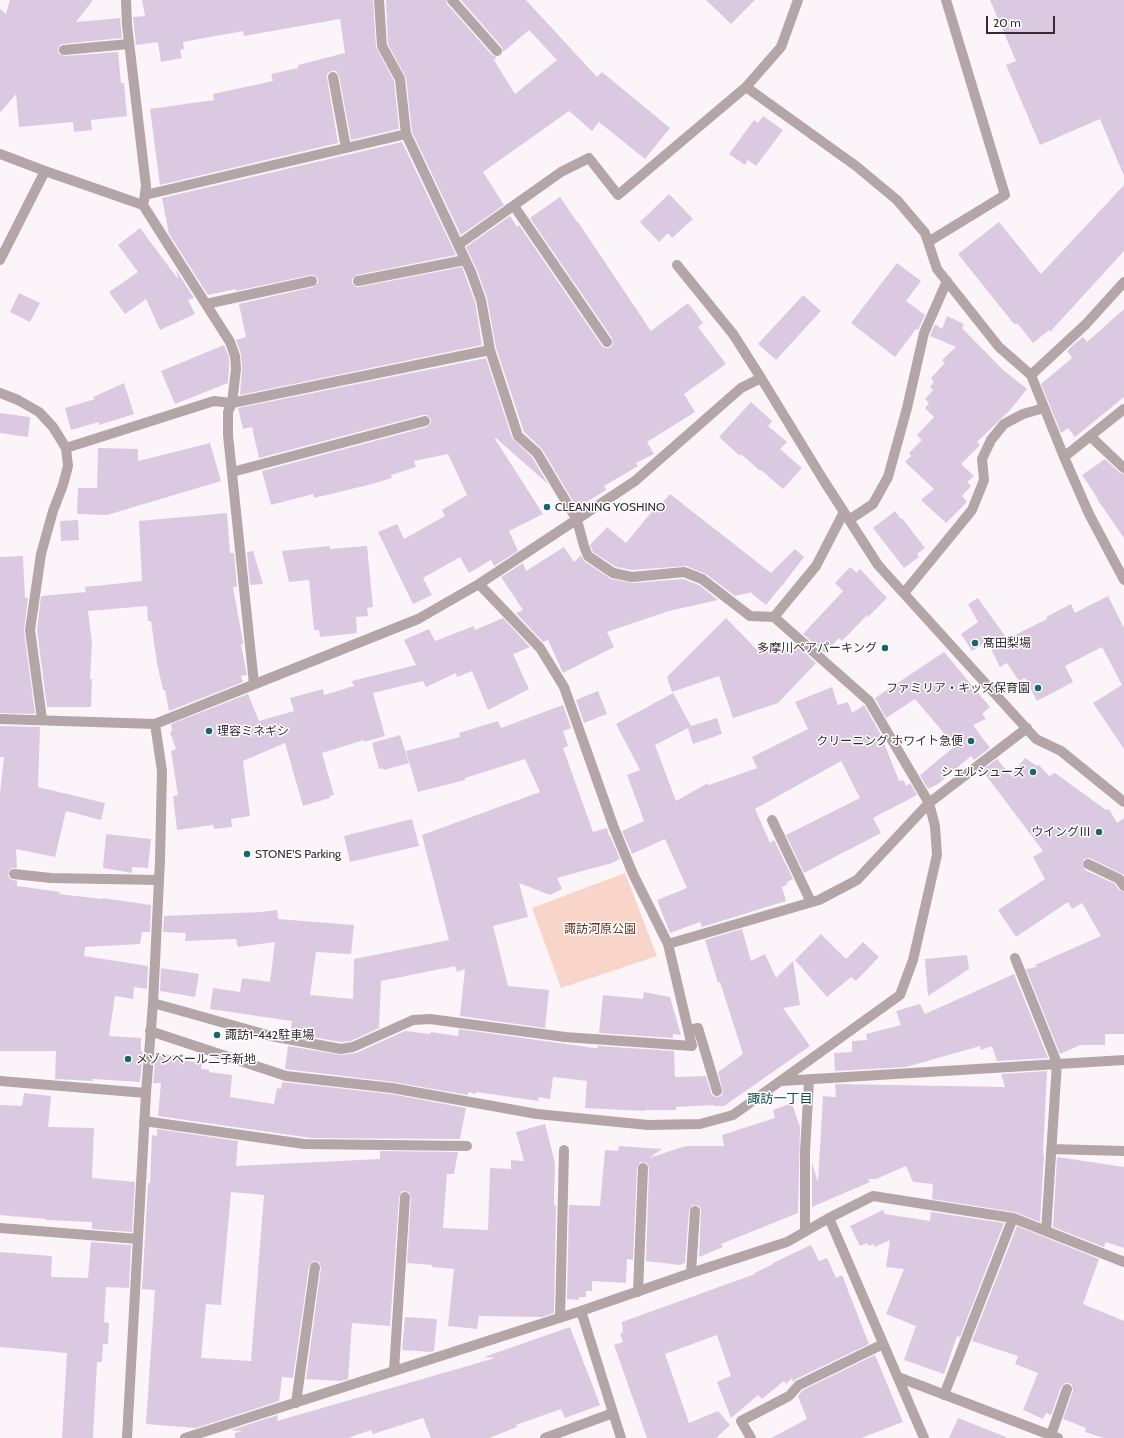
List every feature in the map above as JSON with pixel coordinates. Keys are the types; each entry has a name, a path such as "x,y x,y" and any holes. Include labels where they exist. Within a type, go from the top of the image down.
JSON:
{"street":[{"path":"126,0 129,44 146,186 144,200 230,342 235,356 236,369 232,403 228,412 228,434 254,684"},
{"path":"150,1031 286,1076 392,1088 537,1114 648,1125 700,1124 733,1115 900,995 914,960 937,855 935,826 929,803 869,702 774,617 750,616 702,579 684,572 632,577 613,573 588,556 577,520 537,453 518,436 490,350 481,300 465,260 406,134 400,78 382,46 379,0"},
{"path":"452,0 497,51"},
{"path":"458,245 561,172 589,158 618,195 746,86 781,47 798,0"},
{"path":"928,242 1005,195 946,0"},
{"path":"64,50 129,44"},
{"path":"333,77 346,148"},
{"path":"746,86 856,166 897,200 925,232 937,269 999,347 1031,375 1089,514 1124,580"},
{"path":"0,154 45,171 144,200 406,134"},
{"path":"0,260 45,171"},
{"path":"514,206 607,342"},
{"path":"358,281 465,260"},
{"path":"677,265 733,334 878,566 1036,739 1061,751 1124,802"},
{"path":"206,304 312,281"},
{"path":"774,617 816,566 846,516 873,504 888,477 907,408 924,333 947,281"},
{"path":"1031,375 1086,324 1124,282"},
{"path":"66,448 214,401 232,403 490,350"},
{"path":"0,718 155,724 418,619 479,584 635,481 741,388 761,378"},
{"path":"0,393 18,400 39,412 53,427 66,448 68,466 41,554 30,630 42,719"},
{"path":"904,593 972,510 984,480 982,459 991,440 1004,424 1023,414 1044,408"},
{"path":"1064,457 1124,409"},
{"path":"232,472 424,421"},
{"path":"1090,436 1124,468"},
{"path":"153,1003 271,1036 341,1049 353,1048 413,1020 430,1019 565,1036 692,1046 668,944 633,874 614,828 564,686 540,648 479,584"},
{"path":"127,1438 159,880 162,771 155,724"},
{"path":"668,944 819,900 857,880 929,803 1027,728"},
{"path":"772,820 811,902"},
{"path":"1088,864 1119,879 1124,886"},
{"path":"14,874 51,878 159,880"},
{"path":"1014,958 1057,1064 1046,1231"},
{"path":"689,1030 698,1028 717,1091"},
{"path":"781,1081 1124,1060"},
{"path":"0,1080 146,1093"},
{"path":"805,1232 805,1152 809,1080"},
{"path":"144,1121 304,1144 467,1146"},
{"path":"1051,1149 1124,1151"},
{"path":"560,1318 564,1150"},
{"path":"638,1292 643,1168"},
{"path":"185,1438 560,1318 787,1242 829,1218 873,1196 1012,1218 1124,1262"},
{"path":"394,1371 405,1197"},
{"path":"691,1273 695,1211"},
{"path":"829,1218 924,1438"},
{"path":"944,1395 1012,1218"},
{"path":"0,1228 138,1239"},
{"path":"296,1403 315,1267"},
{"path":"581,1311 621,1438"},
{"path":"751,1438 741,1421 789,1396 799,1385 883,1344"},
{"path":"898,1377 1055,1437 1067,1389"},
{"path":"545,1438 613,1413"}],"green space":[{"name":"諏訪河原公園","path":"625,873 657,956 561,988 532,908"}],"building":[{"path":"10,0 93,0 76,22 120,18 122,38 63,44 60,45 58,50 59,54 65,56 118,52 121,83 124,83 127,116 91,120 92,130 74,132 73,122 19,127 16,94 0,113 0,9 6,14"},
{"path":"142,0 373,0 376,47 394,81 399,129 351,140 339,76 336,71 331,71 327,74 327,78 338,143 160,185 150,109 214,100 213,94 273,81 271,74 298,68 298,65 345,53 340,19 244,36 243,31 183,42 184,49 180,50 182,58 161,62 158,42 136,45 133,17 145,16"},
{"path":"386,0 446,0 447,4 492,55 497,57 494,60 515,94 557,60 529,30 503,52 502,47 461,0 526,0 597,77 602,72 670,128 645,159 599,122 592,131 569,111 483,172 504,205 461,235 412,132 406,78 388,44"},
{"path":"706,0 755,0 731,24"},
{"path":"990,0 1124,0 1124,176 1100,119 1040,145 1006,65 1016,61"},
{"path":"763,116 783,130 756,166 748,160 745,165 729,154 754,120 758,123"},
{"path":"402,142 456,255 357,275 352,279 352,283 356,287 359,287 462,267 475,302 482,345 240,395 242,368 241,354 236,340 246,337 239,304 313,287 318,283 318,279 314,275 311,275 236,291 236,289 208,295 169,234 162,198"},
{"path":"1124,185 1124,251 1050,332 1049,330 1033,343 1018,324 1014,324 958,254 999,222 1041,274"},
{"path":"669,194 693,219 672,238 668,233 659,242 640,222"},
{"path":"560,197 651,331 688,303 703,323 698,327 726,364 684,394 695,412 647,442 654,454 636,463 638,466 604,486 606,490 577,508 542,449 524,432 496,348 487,298 477,270 466,247 510,216 517,227 519,225 602,346 605,348 610,348 613,344 612,338 530,218"},
{"path":"140,228 178,279 176,270 194,298 188,300 195,314 160,330 146,299 125,314 109,292 138,272 118,245"},
{"path":"897,263 921,281 906,301 925,315 918,330 916,329 895,357 851,323"},
{"path":"19,293 40,303 30,322 10,312"},
{"path":"803,295 821,311 776,360 758,344"},
{"path":"1124,309 1124,397 1075,437 1068,428 1061,433 1041,384 1072,358 1067,351 1073,345 1083,337 1087,342"},
{"path":"947,316 964,324 962,328 1002,369 1027,389 1010,410 977,442 980,445 961,464 974,476 967,482 971,486 962,496 967,502 946,523 921,500 934,489 905,462 911,456 909,453 922,440 917,435 934,417 925,408 929,403 925,399 933,390 930,387 934,382 931,378 945,363 942,360 956,347 930,336 935,324 942,329"},
{"path":"224,345 229,357 228,383 175,404 161,371"},
{"path":"486,358 512,438 532,457 548,484 496,438 495,439 543,514 509,531 518,551 494,566 491,560 469,573 460,557 423,578 432,595 413,604 378,532 397,524 404,539 445,516 442,510 467,495 448,454 414,461 416,467 391,475 392,478 372,484 314,498 313,494 271,505 262,471 427,427 431,423 431,419 427,415 423,415 259,458 252,427 243,429 238,408"},
{"path":"124,383 134,414 99,425 99,422 71,430 65,408 95,399 93,397"},
{"path":"751,402 772,421 768,426 787,442 780,449 802,468 783,489 741,454 740,456 719,437"},
{"path":"0,413 30,417 28,437 0,433"},
{"path":"210,443 221,481 107,515 77,514 78,488 97,488 98,448 138,449 138,461"},
{"path":"1105,459 1120,473 1124,474 1124,538 1082,475"},
{"path":"670,494 771,573 795,549 804,557 784,583 785,584 782,585 766,605 751,593 753,592 735,596 706,574 686,566 632,570 616,567 593,552 590,545 607,527 626,543 654,509 656,510"},
{"path":"895,511 925,548 917,554 919,557 904,568 873,528"},
{"path":"227,513 230,553 234,553 237,587 233,587 243,642 241,645 247,675 241,676 243,682 169,711 165,690 163,690 157,663 151,621 148,621 147,606 88,611 92,643 90,679 92,679 91,707 47,707 37,630 41,596 86,592 85,587 142,581 139,521"},
{"path":"78,520 79,540 61,541 60,521"},
{"path":"330,546 330,549 367,546 373,607 367,608 368,616 356,617 357,633 320,637 319,630 314,630 309,580 289,582 282,551"},
{"path":"564,547 574,562 581,555 584,561 611,579 633,583 683,579 699,585 718,600 669,611 607,632 614,647 563,673 548,640 543,642 516,613 523,610 501,577 523,563 526,571"},
{"path":"253,551 263,584 250,585 247,552"},
{"path":"23,556 25,598 28,598 24,631 35,714 0,713 0,557"},
{"path":"850,567 857,573 860,569 887,598 868,617 867,615 842,641 839,638 825,653 803,634 843,591 835,583"},
{"path":"1108,596 1124,628 1124,749 1093,703 1122,685 1102,647 1065,666 1073,682 1037,701 1025,678 1019,681 1007,663 1000,667 987,641 972,651 961,634 978,622 968,604 978,598 1007,639 1047,619 1046,617 1071,604 1075,613"},
{"path":"503,618 530,647 513,654 529,689 488,710 472,671 457,677 456,673 426,687 423,681 373,693 385,736 364,742 364,740 322,753 334,795 330,796 330,798 303,806 285,743 243,761 250,816 231,819 232,827 214,829 213,825 177,830 173,796 178,795 171,751 176,749 170,732 172,731 171,724 248,694 259,721 294,711 290,698 323,689 324,695 354,686 352,681 416,665 404,640 429,629 435,641 474,626 475,630"},
{"path":"726,618 760,653 794,643 816,663 778,703 733,718 719,676 672,692 667,677"},
{"path":"944,652 990,707 982,714 986,719 973,725 990,748 974,760 971,756 938,784 928,789 920,775 955,746 915,699 886,718 875,698"},
{"path":"832,687 838,705 848,702 852,713 864,705 881,735 899,781 903,780 907,786 910,783 917,795 873,818 881,833 804,873 786,835 860,798 841,761 755,809 770,843 774,840 793,879 782,887 786,901 702,927 700,922 670,933 657,900 687,888 665,839 632,854 622,831 644,821 627,775 640,770 616,724 673,693 691,726 688,727 717,718 722,734 693,744 688,728 655,745 676,801 708,783 709,785 757,768 752,757 808,729 795,702"},
{"path":"598,691 607,714 584,723 576,700"},
{"path":"563,705 571,728 563,731 568,746 563,748 593,832 607,828 609,836 620,859 612,863 557,878 562,889 550,895 519,883 528,917 493,926 508,986 549,990 545,1028 460,1016 465,969 457,972 455,966 381,981 379,1027 381,1027 351,1041 341,1042 290,1033 292,1021 210,1009 213,988 240,992 242,978 270,982 275,942 238,947 236,939 185,941 186,933 163,932 164,916 277,910 278,919 354,925 351,954 316,952 310,995 353,999 354,959 449,940 422,835 540,792 525,759 465,778 465,780 418,792 406,751 460,737 459,733 498,721 501,728"},
{"path":"0,726 40,727 38,787 105,803 101,820 66,811 55,857 16,849 17,868 12,868 9,871 8,876 10,879 17,881 17,886 60,892 59,894 151,905 150,932 142,932 140,944 85,947 84,956 148,966 147,989 134,987 133,999 115,996 109,1036 141,1038 141,1051 143,1052 140,1082 93,1079 93,1081 55,1079 56,1051 0,1051 0,793 4,757 0,757"},
{"path":"400,735 409,763 384,770 383,768 379,769 372,743"},
{"path":"1025,758 1037,766 1038,764 1049,776 1055,773 1106,810 1109,809 1117,823 1124,818 1124,875 1090,858 1084,859 1082,864 1085,870 1115,884 1119,890 1124,892 1124,1034 1105,1034 1105,1045 1080,1045 1060,1054 1026,969 1037,967 1035,965 1101,936 1082,903 1072,909 1068,902 1016,937 998,910 1045,879 1033,857 1043,851 982,770 997,759 1011,776"},
{"path":"412,819 419,846 350,862 344,836"},
{"path":"106,834 151,839 148,868 132,867 132,873 103,868"},
{"path":"742,929 751,961 765,954 776,978 793,961 800,1005 783,1008 810,1046 724,1106 714,1105 676,1107 676,1110 645,1111 585,1108 587,1081 553,1077 550,1099 538,1097 539,1101 476,1092 475,1094 468,1092 468,1095 393,1082 285,1069 288,1046 342,1055 356,1053 405,1031 430,1034 431,1032 458,1036 459,1029 594,1048 598,1048 598,1046 674,1051 675,1077 706,1076 711,1093 713,1096 718,1097 722,1095 723,1092 718,1072 743,1054 720,982 718,983 705,940"},
{"path":"821,934 846,959 863,942 879,957 856,981 851,977 827,997 795,960"},
{"path":"967,955 969,969 928,996 925,959"},
{"path":"161,968 199,974 195,997 160,991"},
{"path":"1014,974 1048,1058 997,1061 992,1046 981,1050 980,1046 906,1067 835,1071 834,1053 852,1052 852,1041 867,1040 866,1034 901,1025 896,1011 920,1004 925,1014"},
{"path":"644,992 670,997 681,1035 673,1034 673,1038 599,1033 603,995 643,999"},
{"path":"156,1053 181,1056 180,1060 202,1063 201,1069 209,1070 209,1072 232,1075 230,1097 274,1104 277,1088 281,1089 282,1082 391,1094 466,1108 460,1139 311,1138 158,1116 161,1083 153,1083"},
{"path":"1047,1071 1040,1222 1014,1212 932,1199 933,1184 913,1182 906,1166 876,1179 868,1179 870,1182 812,1207 812,1163 818,1182 823,1096 836,1097 835,1084 1005,1087 1001,1074"},
{"path":"24,1093 51,1096 48,1127 94,1128 92,1178 135,1182 132,1232 92,1229 92,1222 46,1220 0,1215 0,1105 22,1106"},
{"path":"792,1103 800,1127 798,1213 721,1244 723,1247 699,1257 701,1211 699,1206 692,1205 689,1211 685,1263 679,1265 646,1261 649,1168 647,1163 640,1162 637,1168 633,1260 627,1259 626,1283 592,1281 592,1291 586,1291 586,1297 579,1297 579,1300 567,1299 569,1205 600,1206 605,1150 618,1151 619,1146 662,1149 649,1158 686,1146 724,1146 722,1135 775,1118 773,1110"},
{"path":"545,1124 555,1163 554,1205 556,1205 554,1313 542,1317 479,1316 477,1329 448,1326 454,1269 407,1263 411,1197 409,1192 402,1191 399,1197 390,1326 352,1323 348,1379 341,1381 306,1379 321,1268 319,1262 313,1261 309,1266 293,1378 282,1377 279,1401 196,1428 146,1424 155,1290 142,1289 152,1135 157,1136 157,1129 238,1141 236,1166 380,1159 380,1151 458,1152 454,1174 447,1174 443,1228 488,1230 490,1168 511,1169 511,1160 524,1161 516,1132","holes":["231,1192 264,1195 251,1361 201,1358 206,1304 221,1305"]},
{"path":"1057,1157 1124,1167 1124,1248 1106,1242 1104,1247 1053,1227"},
{"path":"883,1210 885,1214 930,1221 931,1212 1004,1223 960,1337 957,1336 944,1374 904,1360 916,1326 886,1314 904,1269 886,1267 890,1240 875,1247 873,1244 869,1246 867,1243 860,1246 850,1226"},
{"path":"1017,1226 1099,1259 1083,1304 1124,1321 1124,1438 1104,1438 1085,1432 1086,1428 1063,1419 1073,1391 1072,1385 1069,1383 1065,1383 1061,1387 1051,1415 1046,1413 1043,1419 1023,1410 1038,1373 1015,1364 1018,1356 972,1341"},
{"path":"91,1242 131,1245 129,1288 106,1287 104,1322 109,1323 108,1344 103,1344 102,1362 97,1362 93,1438 62,1438 67,1353 0,1347 0,1252 52,1256 51,1277 88,1278"},
{"path":"811,1245 819,1261 827,1258 836,1278 842,1275 869,1344 796,1379 793,1382 792,1378 786,1384 784,1381 762,1399 758,1395 731,1418 717,1382 731,1376 717,1335 665,1354 689,1423 718,1411 730,1425 716,1438 647,1438 614,1345 623,1342 620,1334 623,1332 622,1322 755,1274 753,1274"},
{"path":"405,1317 437,1319 434,1351 402,1350"},
{"path":"570,1327 600,1405 565,1418 561,1409 516,1425 517,1427 489,1438 431,1438 423,1418 373,1434 371,1430 348,1438 235,1438 235,1433 242,1431 231,1430 278,1415 277,1421 495,1358 484,1357"},
{"path":"875,1355 903,1422 861,1438 771,1438 807,1419 798,1396 803,1390"},
{"path":"958,1418 1006,1437 949,1438"}],"place":[{"name":"CLEANING YOSHINO","path":"547,507"},
{"name":"髙田梨場","path":"975,643"},
{"name":"多摩川ペアパーキング","path":"885,648"},
{"name":"ファミリア・キッズ保育園","path":"1038,688"},
{"name":"理容ミネギシ","path":"209,731"},
{"name":"クリーニング ホワイト急便","path":"971,741"},
{"name":"シェルシューズ","path":"1033,772"},
{"name":"ウイングⅢ","path":"1099,832"},
{"name":"STONE'S Parking","path":"247,854"},
{"name":"諏訪1-442駐車場","path":"217,1035"},
{"name":"メゾンベール二子新地","path":"128,1059"}],"district":[{"name":"諏訪一丁目","path":"780,1099"}]}
